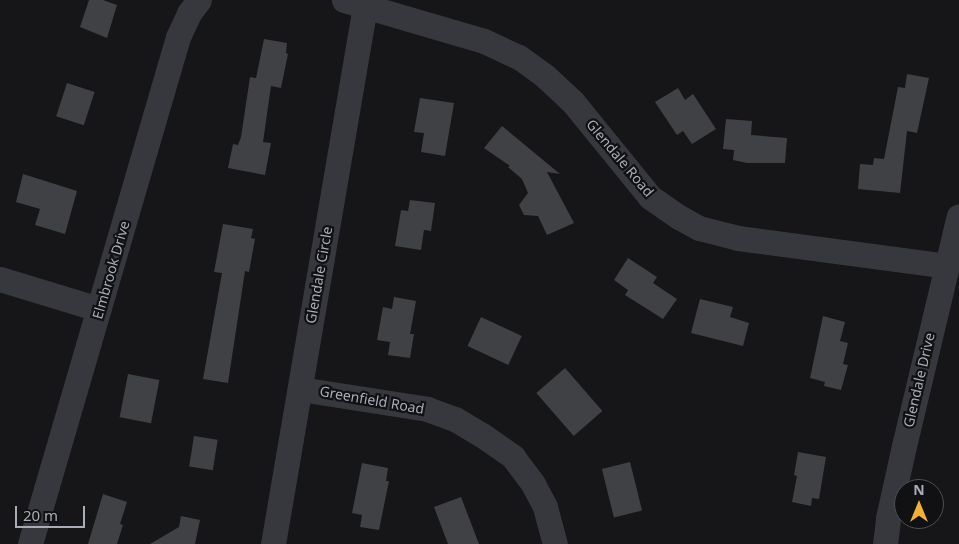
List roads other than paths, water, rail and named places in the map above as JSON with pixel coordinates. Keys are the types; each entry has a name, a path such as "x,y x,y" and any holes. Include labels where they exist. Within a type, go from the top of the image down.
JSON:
{"street":[{"name":"Elmbrook Drive","path":"30,544 178,37 189,13 199,0"},
{"name":"Glendale Road","path":"354,3 484,41 519,57 545,76 572,101 650,197 679,217 700,228 738,238 947,266"},
{"name":"Glendale Circle","path":"273,544 300,388 354,3"},
{"name":"Glendale Drive","path":"885,544 894,491 959,216"},
{"path":"0,279 99,309"},
{"name":"Greenfield Road","path":"300,388 426,409 455,419 482,435 513,457 533,484 545,507 555,544"}]}
